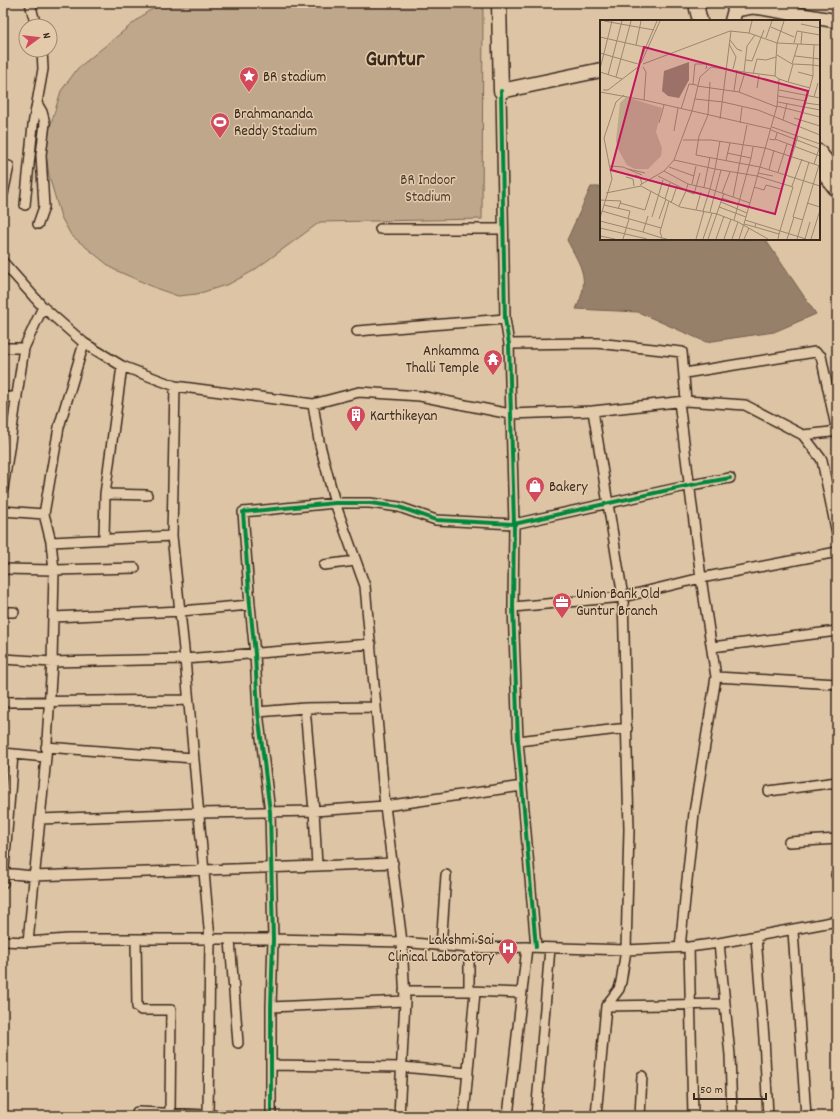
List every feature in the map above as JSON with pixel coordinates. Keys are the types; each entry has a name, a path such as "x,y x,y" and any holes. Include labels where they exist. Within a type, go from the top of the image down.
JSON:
{"main road":[{"path":"499,3 501,91 600,70"},
{"path":"698,4 700,20"},
{"path":"733,11 752,7 762,8 837,22"},
{"path":"820,153 837,175"},
{"path":"820,168 837,190"}],"street":[{"path":"30,3 34,18"},
{"path":"25,205 32,133 43,70 42,58"},
{"path":"501,91 505,319 509,344 514,524 513,607 518,741 531,947 521,993 508,1116"},
{"path":"38,105 45,118 41,155 44,207 38,224"},
{"path":"3,194 9,166"},
{"path":"380,229 503,229"},
{"path":"3,262 42,307 84,343 122,366 175,386 313,404 359,392 420,396 510,414 593,411 683,401 745,405 803,435 822,460 837,534"},
{"path":"3,488 6,448 17,397 24,348 42,307"},
{"path":"357,331 505,319"},
{"path":"28,942 33,876 46,757 54,617 54,570 51,542 44,514 59,427 84,343"},
{"path":"509,344 596,343 682,352 685,373 683,401 691,485 701,578 716,678 694,813 685,947 690,1006 693,1116"},
{"path":"3,348 24,348"},
{"path":"685,373 815,352 821,356 836,427 831,432 803,435"},
{"path":"104,538 105,494 122,366"},
{"path":"175,386 172,536 181,611 184,659 210,938 208,1115"},
{"path":"3,397 17,397"},
{"path":"313,404 319,441 335,502 365,586 385,806 402,942 405,1001 399,1116"},
{"path":"593,411 623,597 629,829 626,950 619,988 606,1006 596,1116"},
{"path":"271,1116 271,1007 273,939 270,812 258,712 255,654 243,512 335,502 370,503 399,508 436,520 514,524 691,485 730,478"},
{"path":"105,494 147,495"},
{"path":"3,511 44,514"},
{"path":"51,542 104,538 172,536"},
{"path":"513,607 623,597 701,578 837,552"},
{"path":"324,565 355,561"},
{"path":"3,569 54,570 135,568"},
{"path":"54,617 250,606"},
{"path":"3,612 14,612"},
{"path":"712,647 837,631"},
{"path":"3,659 52,662 184,659 371,644"},
{"path":"716,678 837,684"},
{"path":"3,702 188,700"},
{"path":"258,712 305,708 376,708"},
{"path":"305,708 314,812 316,866"},
{"path":"518,741 627,728"},
{"path":"46,747 193,758"},
{"path":"3,753 46,757"},
{"path":"3,883 13,754"},
{"path":"769,791 837,782"},
{"path":"40,819 199,813 314,812 385,806 522,786"},
{"path":"789,842 837,839"},
{"path":"4,873 33,876 392,863"},
{"path":"441,947 446,875"},
{"path":"3,941 28,942 68,939 210,938 230,940 273,939 402,942 441,947 469,948 531,947 626,950 685,947 719,943 837,921"},
{"path":"793,930 806,1116"},
{"path":"756,937 764,1038 768,1116"},
{"path":"136,939 137,1007 141,1010 171,1010 170,1112"},
{"path":"230,940 238,1043"},
{"path":"719,943 730,1055 732,1116"},
{"path":"464,1116 468,1073 472,992 469,948"},
{"path":"536,1116 550,948"},
{"path":"404,991 521,993"},
{"path":"271,1007 405,1001"},
{"path":"606,1006 690,1006 725,1004"},
{"path":"271,1065 402,1067 468,1073"},
{"path":"640,1116 642,1076"},
{"path":"138,1112 170,1112 232,1116"}],"green space":[{"name":"Brahmananda Reddy Stadium","path":"164,3 483,3 482,219 320,222 253,271 229,284 197,294 178,296 158,289 113,269 71,235 61,217 49,176 46,154 49,130 61,91 78,68 147,12"}],"shaded area":[{"path":"591,187 600,187 600,240 766,240 816,314 774,332 706,342 638,312 576,309 583,289 582,273 567,240"}],"cycle path":[{"path":"501,91 505,319 509,344 514,524 513,607 518,741 536,947"},
{"path":"271,1116 271,1007 273,939 270,812 258,712 255,654 243,512 335,503 370,503 399,507 436,520 514,524 691,485 730,478"}],"place":[{"name":"BR stadium","path":"249,93"},
{"name":"Brahmananda Reddy Stadium","path":"220,139"},
{"name":"Ankamma Thalli Temple","path":"493,376"},
{"name":"Karthikeyan","path":"356,432"},
{"name":"Bakery","path":"535,503"},
{"name":"Union Bank Old Guntur Branch","path":"562,619"},
{"name":"Lakshmi Sai Clinical Laboratory","path":"508,965"}],"district":[{"name":"Guntur","path":"395,57"}],"park label":[{"name":"BR Indoor Stadium","path":"428,188"}]}
